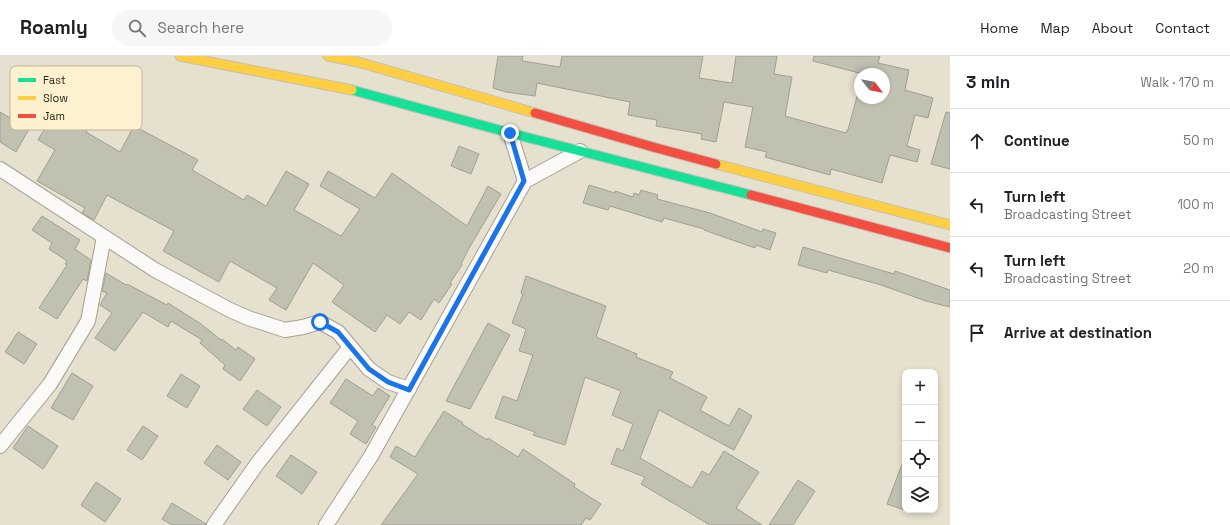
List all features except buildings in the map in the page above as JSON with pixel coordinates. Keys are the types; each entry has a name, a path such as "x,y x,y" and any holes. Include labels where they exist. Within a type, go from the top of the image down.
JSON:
{"highway":[{"path":"180,56 345,88 510,133 650,168 950,248"},
{"path":"328,56 358,62 652,147 950,225"}],"street":[{"path":"510,133 524,181"},
{"path":"326,525 372,456 524,181 580,151"},
{"path":"0,169 155,270 230,310 248,318 285,330 303,328 320,322 338,332 369,369 388,382 409,390"},
{"path":"0,446 50,384 88,322 104,237"},
{"path":"214,525 257,464 350,347"}],"traffic: fast":[{"path":"352,90 510,133 751,195"}],"traffic: slow":[{"path":"180,56 352,90"},
{"path":"328,56 358,62 535,113"},
{"path":"716,164 950,225"}],"traffic: jam":[{"path":"535,113 716,164"},
{"path":"751,195 950,248"}],"route":[{"path":"320,322 338,332 369,369 388,382 409,390 524,181 510,133"}]}
